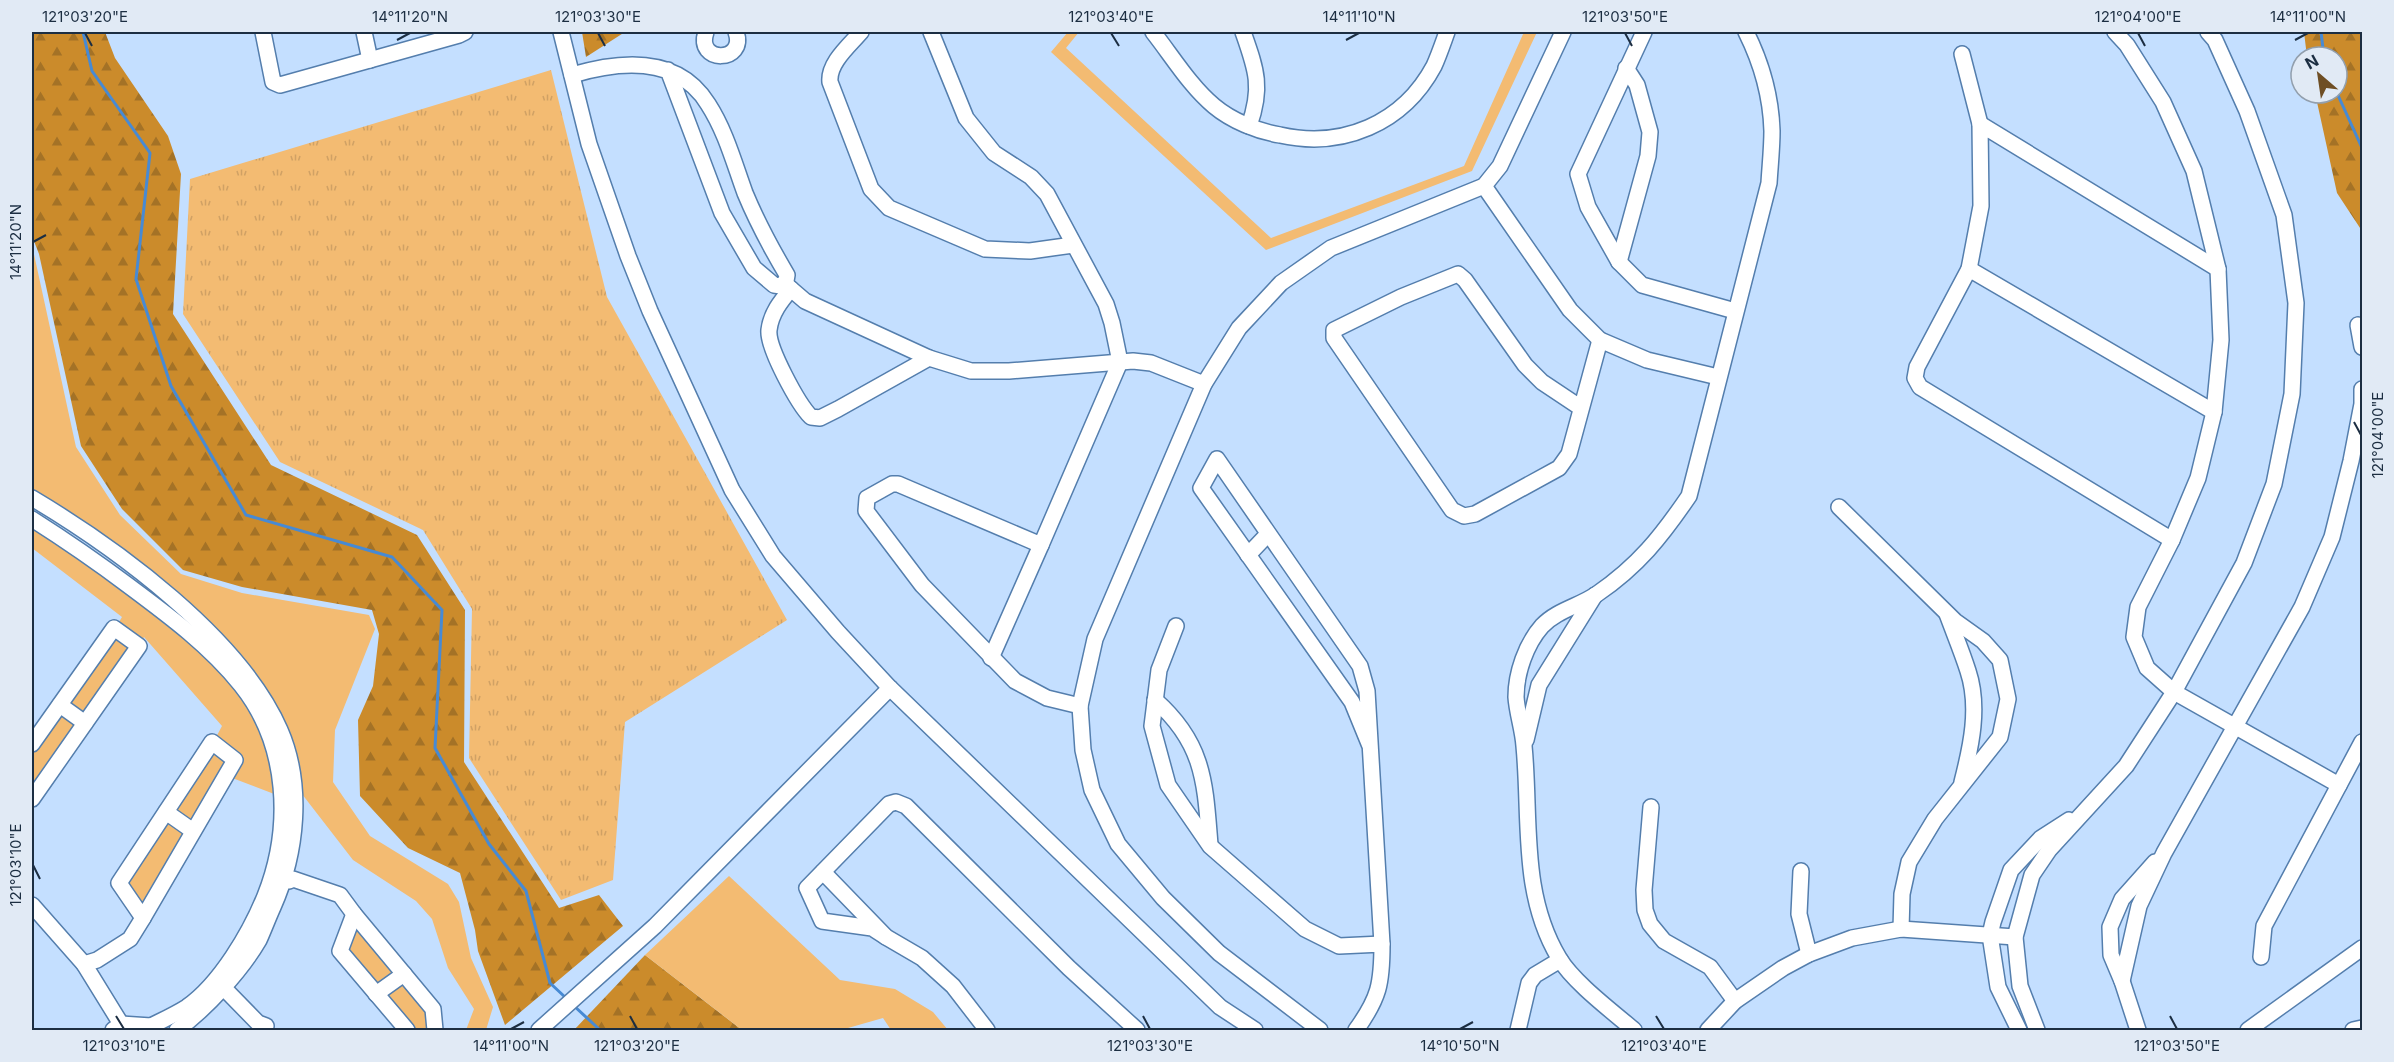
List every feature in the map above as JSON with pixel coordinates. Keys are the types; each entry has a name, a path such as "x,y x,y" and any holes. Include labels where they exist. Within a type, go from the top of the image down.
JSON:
{"street":[{"path":"263,32 273,82 280,85 465,32"},
{"path":"364,32 370,60"},
{"path":"561,32 589,144 650,311 732,490 773,556 890,688 1213,1000 1255,1030"},
{"path":"704,32 707,50 712,54 723,56 733,51 736,46 738,41 736,32"},
{"path":"861,32 835,63 829,74 830,82 871,189 878,198 889,208 985,249 1030,250 1073,245"},
{"path":"931,32 966,118 976,133 993,153 1031,177 1047,194 1106,304 1120,362 991,658"},
{"path":"1154,32 1198,90 1213,106 1230,118 1266,132 1316,141 1361,131 1389,117 1416,91 1434,65 1447,32"},
{"path":"1243,32 1256,67 1257,105 1249,126"},
{"path":"1320,1030 1219,953 1163,898 1118,844 1092,790 1083,750 1080,706 1095,639 1204,384 1239,328 1281,283 1331,248 1484,186 1500,166 1563,32"},
{"path":"1644,32 1578,174 1588,207 1619,262 1642,285 1735,311"},
{"path":"1623,1027 1560,960 1538,912 1529,862 1524,746 1516,696 1522,660 1542,626 1566,609 1595,595 1642,559 1689,496 1768,183 1772,131 1766,87 1756,52 1746,32"},
{"path":"2115,32 2127,45 2163,102 2194,171 2218,269 2221,340 2214,412 2198,478 2172,540 2138,607 2134,637 2147,668 2174,692 2339,785"},
{"path":"2037,1030 2020,986 2015,937 2032,875 2049,850 2126,766 2174,692 2244,563 2274,484 2292,394 2296,303 2284,214 2247,111 2215,40 2208,32"},
{"path":"1962,54 1980,124 1981,206 1969,268 1917,367 1915,378 1920,387 2172,540"},
{"path":"572,75 591,69 628,63 668,70 686,80 707,102 726,139 765,238 787,275 788,286 770,321 769,333 784,372 806,413 811,417 820,418 929,358"},
{"path":"1619,262 1648,156 1650,132 1637,85 1626,68"},
{"path":"668,70 722,213 754,268 774,285 788,286 805,301 929,358 971,370 1009,371 1120,362 1151,363 1204,384"},
{"path":"1980,124 2218,269"},
{"path":"1484,186 1570,310 1600,340 1647,360 1718,377"},
{"path":"1969,268 2214,412"},
{"path":"1581,408 1542,382 1525,365 1466,280 1458,274 1401,297 1334,330 1334,338 1452,510 1464,516 1475,514 1559,468 1569,454 1600,340"},
{"path":"2358,325 2362,347"},
{"path":"2122,981 2139,906 2164,853 2302,607 2332,537 2352,461 2362,404 2362,389"},
{"path":"1356,1030 1378,993 1382,975 1382,944 1367,691 1360,666 1328,623 1217,459 1201,488 1352,702 1370,746"},
{"path":"1041,545 898,484 892,484 867,498 866,511 922,585 991,658 1015,681 1047,698 1080,706"},
{"path":"32,498 106,546 147,578 197,631"},
{"path":"1839,507 1947,614 1983,641 2000,660 2008,699 2000,737 1935,819 1908,862 1902,894 1901,929"},
{"path":"32,519 95,560 234,659 253,682 281,731 294,785 295,814 282,878 258,940 196,1017 177,1030"},
{"path":"1248,555 1268,534"},
{"path":"1524,746 1539,685 1595,595"},
{"path":"1947,614 1969,673 1973,712 1971,747 1960,788"},
{"path":"1312,645 1328,623"},
{"path":"1176,626 1159,670 1152,726 1168,785 1210,846 1305,929 1339,946 1382,944"},
{"path":"32,744 114,628 139,646 32,799"},
{"path":"539,1030 655,926 890,688"},
{"path":"1155,700 1169,712 1198,756 1205,784 1210,846"},
{"path":"60,705 85,723"},
{"path":"88,962 98,951 140,923 235,760 212,742 119,883 140,923"},
{"path":"2260,957 2264,926 2362,742"},
{"path":"982,1027 953,986 921,957 872,928 822,921 807,888 889,804 896,802 906,806 1069,968 1137,1030"},
{"path":"1651,807 1644,890 1645,910 1650,924 1664,941 1710,967 1735,1001"},
{"path":"2019,1030 1998,987 1990,935 2011,870 2041,838 2085,811"},
{"path":"166,812 194,831"},
{"path":"2138,1030 2111,956 2110,927 2122,899 2164,853"},
{"path":"1801,871 1799,914 1809,954"},
{"path":"823,872 886,937"},
{"path":"282,878 291,885 345,900 433,1010 435,1030"},
{"path":"32,905 88,962 117,1027 152,1028 222,987"},
{"path":"354,914 340,951 407,1030"},
{"path":"1708,1030 1735,1001 1783,968 1809,954 1852,938 1901,929 2015,937"},
{"path":"2248,1030 2362,948"},
{"path":"1518,1030 1529,983 1535,975 1560,960"},
{"path":"376,994 404,974"},
{"path":"222,987 258,1023 267,1028"},
{"path":"2353,1030 2362,1028"}],"green space":[{"path":"32,32 105,32 115,58 168,136 181,174 173,314 271,465 417,535 465,610 464,762 559,908 599,895 623,926 505,1025 478,951 460,873 408,848 360,796 358,720 373,686 379,634 372,610 242,587 183,570 122,509 81,446 39,254 32,236"},
{"path":"582,32 625,32 586,57"},
{"path":"1068,32 1079,32 1066,48 1271,238 1464,166 1524,32 1537,32 1472,171 1266,250 1051,52"},
{"path":"2304,32 2362,32 2362,231 2337,193 2318,105 2349,105 2349,45 2306,45"},
{"path":"551,70 607,297 787,620 625,722 613,880 561,900 469,758 472,609 423,530 280,462 183,314 190,179"},
{"path":"32,245 76,447 120,515 181,574 242,593 369,615 375,629 335,730 333,782 370,836 448,884 459,902 471,958 493,1007 486,1030 466,1030 474,1009 448,968 432,919 416,901 353,860 295,785 291,759 188,611 32,496"},
{"path":"32,522 155,608 227,675 258,722 282,797 227,776 236,760 214,741 222,726 144,637 140,645 116,627 122,617 32,548"},
{"path":"116,632 136,646 84,719 63,704"},
{"path":"61,710 80,724 32,794 32,749"},
{"path":"213,746 232,761 193,828 168,812"},
{"path":"167,816 190,831 143,914 122,883"},
{"path":"729,876 840,980 895,989 933,1012 948,1030 891,1030 883,1018 841,1030 742,1030 645,955"},
{"path":"356,921 399,974 376,990 344,951"},
{"path":"645,955 742,1030 574,1030"},
{"path":"404,978 430,1011 431,1030 410,1030 381,994"}],"waterway":[{"path":"83,32 92,71 150,153 136,279 171,386 246,515 392,557 442,610 435,748 489,844 526,891 550,983 566,998"},
{"path":"2321,32 2323,45"},
{"path":"2342,105 2362,148"},
{"path":"573,1005 600,1030"}]}
